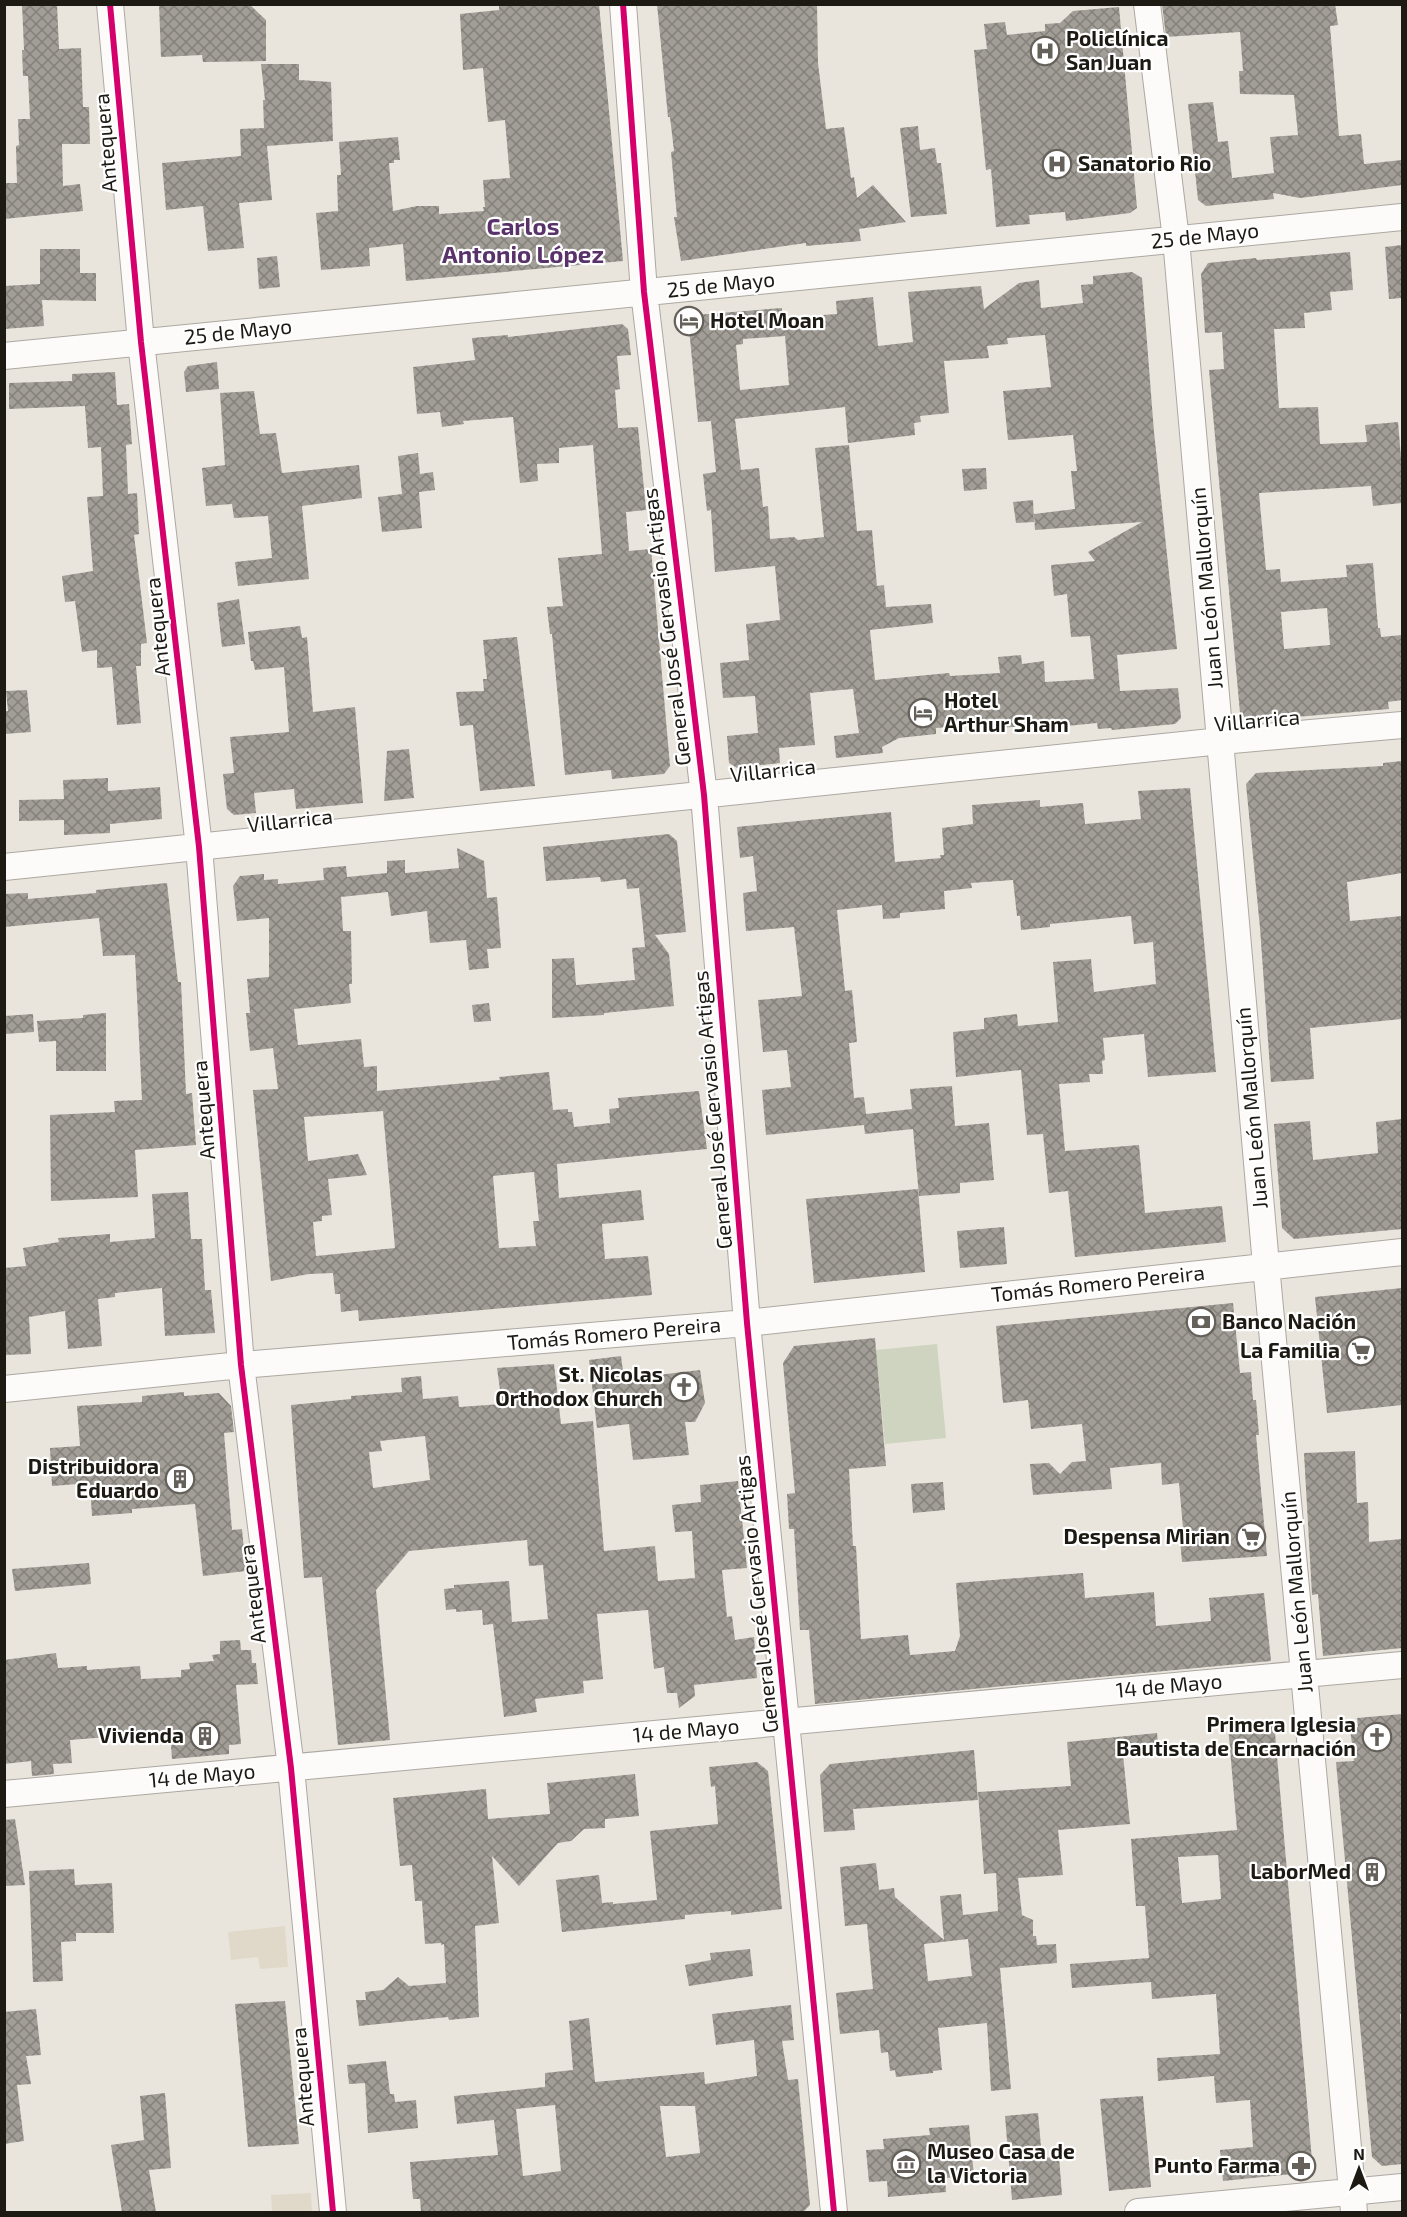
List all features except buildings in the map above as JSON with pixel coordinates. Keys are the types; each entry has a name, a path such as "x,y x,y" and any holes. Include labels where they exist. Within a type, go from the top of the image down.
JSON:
{"street":[{"name":"Antequera","path":"110,4 141,342 199,847 241,1365 291,1768 333,2212"},
{"name":"General José Gervasio Artigas","path":"623,4 644,292 704,795 747,1323 834,2212"},
{"name":"Juan León Mallorquín","path":"1148,4 1176,239 1266,1265 1353,2202"},
{"name":"25 de Mayo","path":"4,356 1402,217"},
{"name":"Villarrica","path":"4,867 1221,741 1402,725"},
{"name":"Tomás Romero Pereira","path":"4,1389 241,1365 747,1323 1402,1252"},
{"name":"14 de Mayo","path":"4,1794 1402,1665"},
{"path":"1138,2212 1353,2202 1402,2187"}],"shaded area":[{"path":"285,1926 288,1967 260,1969 258,1957 231,1960 228,1932"},
{"path":"311,2193 312,2212 272,2212 271,2195"}],"green space":[{"path":"937,1344 946,1438 885,1444 876,1350"}],"cycle path":[{"path":"110,4 141,342 199,847 241,1365 291,1768 333,2212"},
{"path":"623,4 644,292 704,795 747,1323 834,2212"}],"place":[{"name":"Policlínica San Juan","path":"1045,51"},
{"name":"Sanatorio Rio","path":"1057,164"},
{"name":"Hotel Moan","path":"689,321"},
{"name":"Hotel Arthur Sham","path":"923,713"},
{"name":"Banco Nación","path":"1201,1322"},
{"name":"La Familia","path":"1361,1351"},
{"name":"St. Nicolas Orthodox Church","path":"684,1387"},
{"name":"Distribuidora Eduardo","path":"180,1479"},
{"name":"Despensa Mirian","path":"1251,1537"},
{"name":"Vivienda","path":"205,1736"},
{"name":"Primera Iglesia Bautista de Encarnación","path":"1377,1737"},
{"name":"LaborMed","path":"1372,1872"},
{"name":"Museo Casa de la Victoria","path":"906,2164"},
{"name":"Punto Farma","path":"1301,2166"}],"district":[{"name":"Carlos Antonio López","path":"523,241"}]}
